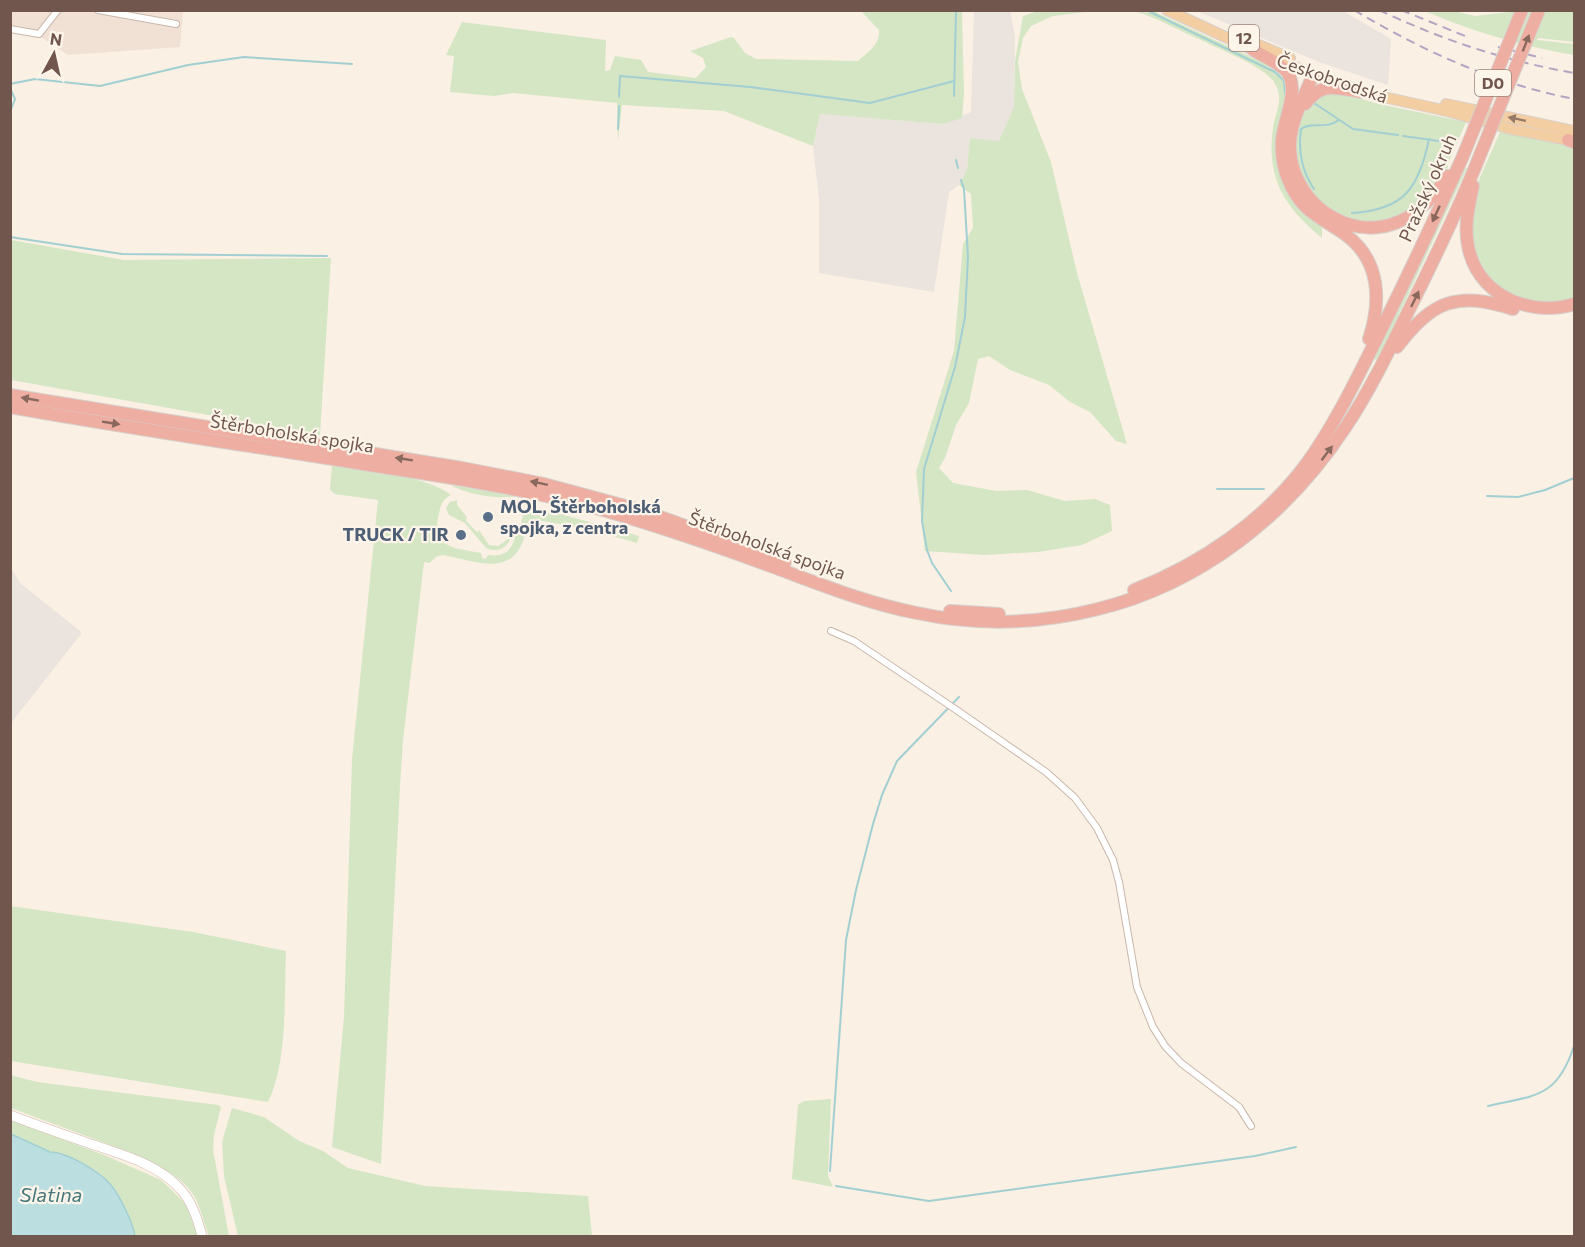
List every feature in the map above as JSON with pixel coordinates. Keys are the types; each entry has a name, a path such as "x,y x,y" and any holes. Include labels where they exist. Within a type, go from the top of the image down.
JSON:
{"highway":[{"name":"Pražský okruh","path":"1358,376 1412,267 1461,160 1522,10"},
{"name":"Pražský okruh","path":"1381,366 1476,168 1539,10"},
{"path":"1252,50 1284,69 1291,80 1285,169 1295,194 1312,214 1353,242 1364,254 1372,270 1377,294 1376,314 1358,376"},
{"path":"1311,71 1287,133 1295,174 1303,191 1325,213 1342,222 1355,225 1382,227 1398,222 1429,201 1461,160"},
{"path":"1287,133 1305,103 1319,90 1332,87 1361,92"},
{"path":"1476,168 1468,208 1467,231 1470,256 1482,277 1506,298 1526,306 1548,309 1575,304"},
{"path":"1381,366 1418,321 1430,312 1452,302 1484,300 1539,314 1575,310"},
{"name":"Štěrboholská spojka","path":"10,406 439,476 553,498 596,508 678,534 879,604 932,616 980,622 1034,620 1085,613 1192,573 1228,550 1281,505 1332,447 1381,366"},
{"name":"Štěrboholská spojka","path":"1152,587 1218,547 1277,497 1295,478 1318,447 1358,376"},
{"name":"Štěrboholská spojka","path":"10,395 453,467 553,486 673,520 859,589 943,610 989,614 1039,612 1136,594"}],"main road":[{"name":"Českobrodská","path":"1167,10 1252,50 1311,71 1573,138"},
{"name":"Českobrodská","path":"1180,10 1361,92 1447,111 1511,129 1573,138"}],"street":[{"path":"10,29 39,34 58,10"},
{"path":"98,10 176,24"},
{"path":"831,631 854,641 949,705 1046,772 1075,798 1097,828 1113,860 1119,882 1137,987 1153,1027 1165,1046 1180,1063 1239,1107 1251,1126"},
{"path":"10,1115 122,1155 163,1174 181,1190 190,1202 202,1236"}],"shaded area":[{"path":"10,11 183,11 180,47 68,55 42,38 11,33"},
{"path":"974,11 1010,11 1015,36 1014,107 999,142 970,138 967,170 959,185 949,192 934,292 819,273 819,200 813,146 820,114 943,124 971,112"},
{"path":"1197,11 1343,11 1391,39 1388,85 1319,62"},
{"path":"10,567 20,583 81,634 11,723"}],"green space":[{"path":"1041,10 1094,11 1053,16 1031,26 1023,38 1018,62 1022,89 1051,162 1077,273 1127,444 1116,441 1090,412 1070,402 1049,385 1010,370 989,356 978,359 969,403 956,425 945,458 939,468 953,483 996,491 1027,490 1065,501 1095,499 1110,505 1112,531 1082,545 1038,552 984,555 925,551 916,472 954,351 963,244 973,228 971,194 959,185 967,170 970,138 999,141 1014,107 1015,61 1023,16"},
{"path":"861,11 962,11 964,95 962,118 943,124 820,114 813,146 724,111 622,105 618,140 617,103 513,93 494,96 450,92 454,56 446,55 462,22 606,40 605,71 610,70 615,56 641,60 648,72 696,78 706,67 703,58 690,51 731,37 745,53 756,59 858,61 873,48 879,35 879,30"},
{"path":"1134,11 1150,13 1153,11 1279,70 1284,78 1287,92 1276,143 1280,171 1292,196 1322,228 1322,238 1297,215 1275,177 1272,146 1279,93 1273,80 1240,58"},
{"path":"1425,11 1454,11 1475,16 1518,11 1574,11 1574,42 1538,38 1537,40 1574,44 1574,55 1498,38"},
{"path":"1333,91 1379,104 1466,122 1448,167 1429,194 1411,210 1382,221 1361,221 1341,215 1324,205 1310,190 1300,172 1296,151 1298,128 1309,103"},
{"path":"1500,132 1574,147 1574,299 1554,304 1519,299 1497,286 1480,267 1470,241 1474,191"},
{"path":"1464,167 1467,168 1398,316 1401,319 1379,362 1372,357"},
{"path":"11,240 124,260 331,258 320,435 11,380"},
{"path":"332,465 411,478 440,488 451,495 443,502 439,513 437,525 441,540 462,550 481,553 482,558 486,559 488,555 502,554 510,548 518,524 521,524 524,508 533,507 546,510 639,536 637,543 595,531 538,520 529,526 517,553 509,560 488,564 442,555 429,563 424,562 403,740 381,1164 332,1147 344,1017 352,760 378,500 335,494 330,490"},
{"path":"451,485 515,496 482,495"},
{"path":"457,500 457,505 467,517 466,521 478,533 479,530 489,545 498,546 511,537 507,544 498,550 486,548 465,523 449,515 446,508 450,502"},
{"path":"10,906 193,932 286,951 282,1048 279,1068 268,1102 11,1061"},
{"path":"10,1075 37,1082 221,1107 213,1150 229,1236 209,1236 194,1196 183,1183 161,1167 137,1155 11,1108"},
{"path":"831,1099 828,1176 833,1187 792,1179 798,1105 804,1101"},
{"path":"232,1108 264,1117 299,1141 323,1151 348,1168 425,1186 588,1196 592,1236 238,1236 224,1176 222,1142"},
{"path":"10,1120 104,1155 161,1180 185,1203 198,1236 135,1236 124,1210 93,1171 66,1155 50,1152 11,1134"}],"water":[{"name":"Slatina","path":"11,1134 50,1152 74,1159 106,1180 122,1203 135,1236 11,1236"}],"waterway":[{"path":"954,96 956,10"},
{"path":"1146,10 1275,72 1284,81 1285,93"},
{"path":"10,84 35,79 100,86 188,65 244,57 352,64"},
{"path":"619,97 620,76 750,87 870,103 954,81"},
{"path":"10,88 15,99 10,112"},
{"path":"1314,103 1353,129 1398,135"},
{"path":"618,129 619,106"},
{"path":"1314,189 1306,175 1302,160 1301,129 1339,120"},
{"path":"1403,136 1453,143"},
{"path":"1352,213 1385,207 1406,193 1420,171 1429,139"},
{"path":"956,160 958,168"},
{"path":"951,591 932,563 927,550 922,521 924,469 955,367 965,317 968,257 964,189 961,180"},
{"path":"10,237 122,254 327,256"},
{"path":"1487,496 1518,497 1545,490 1574,478"},
{"path":"1217,489 1264,489"},
{"path":"830,1171 846,940 873,824 882,795 897,761 959,697"},
{"path":"1488,1106 1532,1096 1552,1085 1560,1076 1574,1046"},
{"path":"836,1186 929,1201 1255,1156 1296,1147"}],"railway":[{"path":"1354,10 1460,64 1515,84 1574,99"},
{"path":"1379,10 1426,31 1475,48 1574,73"},
{"path":"1401,10 1470,38"},
{"path":"1498,47 1542,58"}],"place":[{"name":"MOL, Štěrboholská spojka, z centra","path":"488,517"},
{"name":"TRUCK / TIR","path":"461,535"}]}
